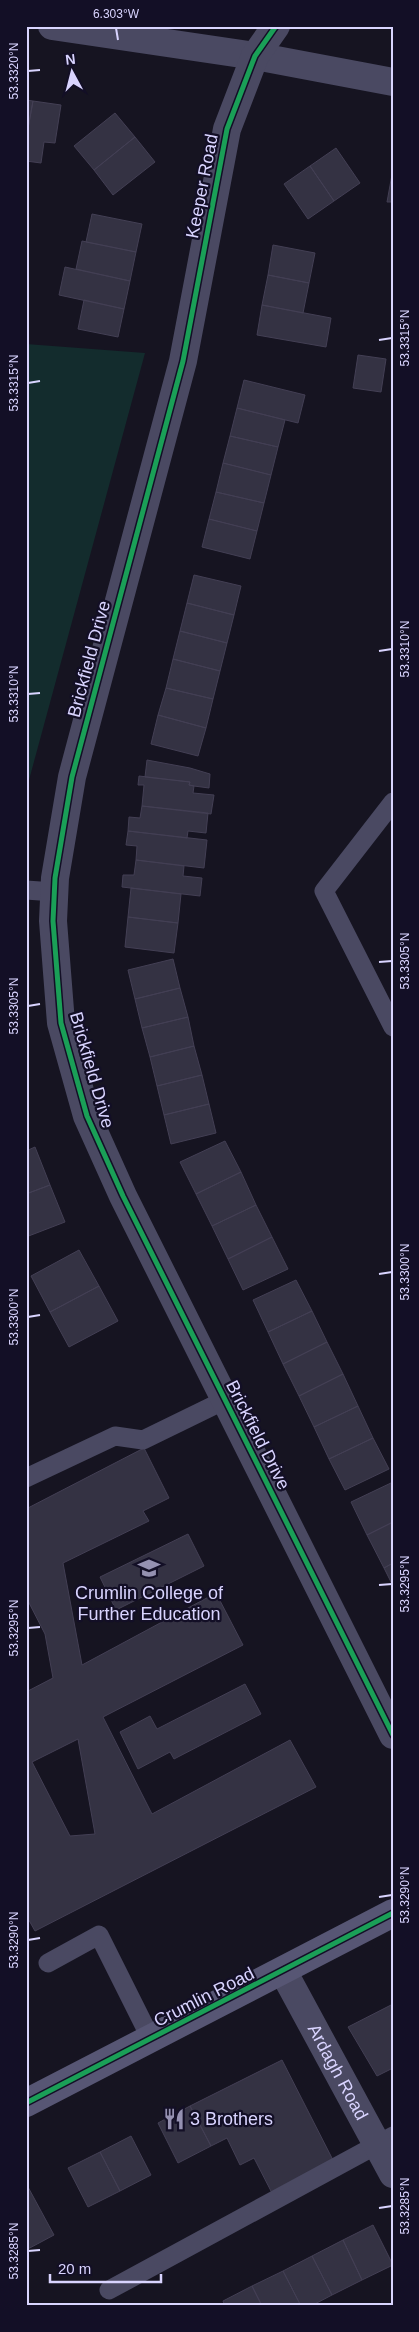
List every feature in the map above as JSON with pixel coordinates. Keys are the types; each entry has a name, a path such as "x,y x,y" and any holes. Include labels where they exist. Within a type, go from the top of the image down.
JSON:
{"main road":[{"name":"Crumlin Road","path":"26,2103 393,1913"}],"street":[{"path":"52,26 255,56 393,82"},
{"name":"Keeper Road","path":"183,360 226,129 255,56 276,26"},
{"name":"Brickfield Drive","path":"183,360 72,777 54,878 54,921 61,1023 88,1116 123,1196 393,1735"},
{"name":"Ardagh Road","path":"283,1971 385,2140 393,2174"}],"lane":[{"path":"393,802 324,891 393,1027"},
{"path":"26,890 54,892"},
{"path":"26,1478 115,1436 143,1440 225,1400"},
{"path":"48,1963 99,1935 151,2039"},
{"path":"109,2290 385,2140"}],"green space":[{"path":"26,344 145,353 26,791"}],"building":[{"path":"26,100 33,101 26,139"},
{"path":"33,101 61,105 55,143 44,142 41,163 26,161 26,140"},
{"path":"115,113 135,137 94,170 74,146"},
{"path":"135,137 155,162 113,195 94,170"},
{"path":"336,148 360,183 334,201 310,166"},
{"path":"310,166 334,201 308,219 284,184"},
{"path":"393,169 393,202 387,202"},
{"path":"92,214 142,224 136,252 86,242"},
{"path":"82,241 136,252 130,281 76,269"},
{"path":"273,245 315,253 309,283 268,275"},
{"path":"65,267 130,281 124,309 59,295"},
{"path":"268,275 309,283 303,313 262,305"},
{"path":"84,300 124,309 118,337 78,329"},
{"path":"262,305 331,318 326,347 257,335"},
{"path":"358,355 386,359 381,392 353,388"},
{"path":"244,380 305,395 298,423 237,408"},
{"path":"237,408 285,420 278,447 230,436"},
{"path":"230,436 278,447 271,475 223,463"},
{"path":"223,463 271,475 264,503 216,492"},
{"path":"216,492 264,503 257,531 209,519"},
{"path":"209,519 257,531 250,559 202,547"},
{"path":"194,575 241,586 234,615 187,603"},
{"path":"187,603 234,615 227,643 180,631"},
{"path":"180,631 227,643 220,671 173,659"},
{"path":"173,659 220,671 213,699 166,688"},
{"path":"166,688 213,699 206,728 158,715"},
{"path":"158,715 206,728 198,756 151,744"},
{"path":"147,760 190,768 210,774 209,788 189,785 190,782 145,777"},
{"path":"139,776 190,782 189,785 194,786 193,793 214,795 211,814 142,806 144,785 138,785"},
{"path":"142,806 208,813 206,833 188,831 187,838 128,831 129,817 140,818"},
{"path":"128,831 207,840 204,868 136,860 137,846 126,845"},
{"path":"136,860 184,866 183,876 202,878 200,896 122,887 123,875 134,875"},
{"path":"131,888 181,894 178,923 128,917"},
{"path":"128,917 178,923 174,953 125,947"},
{"path":"173,959 180,988 135,999 128,970"},
{"path":"180,988 188,1017 142,1028 135,999"},
{"path":"188,1017 194,1046 150,1057 142,1028"},
{"path":"194,1046 202,1075 157,1086 150,1057"},
{"path":"202,1075 209,1104 164,1115 157,1086"},
{"path":"209,1104 216,1133 171,1144 164,1115"},
{"path":"225,1141 241,1172 196,1194 180,1162"},
{"path":"35,1147 50,1185 26,1194 26,1151"},
{"path":"241,1172 256,1205 212,1226 196,1194"},
{"path":"50,1185 65,1222 26,1237 26,1194"},
{"path":"256,1205 272,1237 228,1259 212,1226"},
{"path":"272,1237 288,1269 243,1290 228,1259"},
{"path":"79,1250 99,1286 50,1312 31,1276"},
{"path":"296,1280 312,1311 268,1332 253,1300"},
{"path":"99,1286 118,1321 69,1347 50,1312"},
{"path":"312,1311 327,1342 283,1364 268,1332"},
{"path":"327,1342 343,1374 299,1396 283,1364"},
{"path":"343,1374 358,1406 314,1427 299,1396"},
{"path":"358,1406 373,1438 329,1459 314,1427"},
{"path":"373,1438 389,1469 345,1490 329,1459"},
{"path":"144,1448 169,1498 143,1511 149,1521 63,1563 82,1665 216,1593 243,1645 103,1717 152,1814 290,1740 316,1787 35,1931 26,1915 26,1692 53,1678 45,1634 26,1597 26,1509","holes":["78,1739 95,1834 70,1836 32,1762"]},
{"path":"393,1482 393,1522 367,1535 351,1502"},
{"path":"393,1522 393,1563 384,1568 367,1535"},
{"path":"188,1534 204,1566 116,1610 100,1577"},
{"path":"393,1563 393,1586 384,1568"},
{"path":"245,1684 261,1714 174,1759 170,1752 138,1769 120,1732 150,1716 157,1729"},
{"path":"393,2004 393,2068 377,2076 348,2027"},
{"path":"282,2060 335,2164 273,2195 254,2158 240,2165 227,2138 211,2146 190,2106"},
{"path":"190,2106 211,2146 178,2163 158,2123"},
{"path":"131,2136 151,2175 120,2191 100,2152"},
{"path":"100,2152 120,2191 88,2207 68,2168"},
{"path":"28,2187 54,2235 26,2250 26,2189"},
{"path":"373,2225 393,2265 362,2280 343,2240"},
{"path":"343,2240 362,2280 332,2295 312,2256"},
{"path":"312,2256 332,2295 311,2306 301,2306 283,2271"},
{"path":"283,2271 301,2306 262,2306 252,2286"},
{"path":"252,2286 262,2306 225,2306 223,2301"}],"cycle path":[{"path":"276,26 255,56 227,129 183,361 72,777 55,878 53,921 61,1023 87,1116 123,1196 393,1735"},
{"path":"26,2103 393,1913"}],"place":[{"name":"Crumlin College of Further Education","path":"149,1568"},
{"name":"3 Brothers","path":"174,2119"}]}
